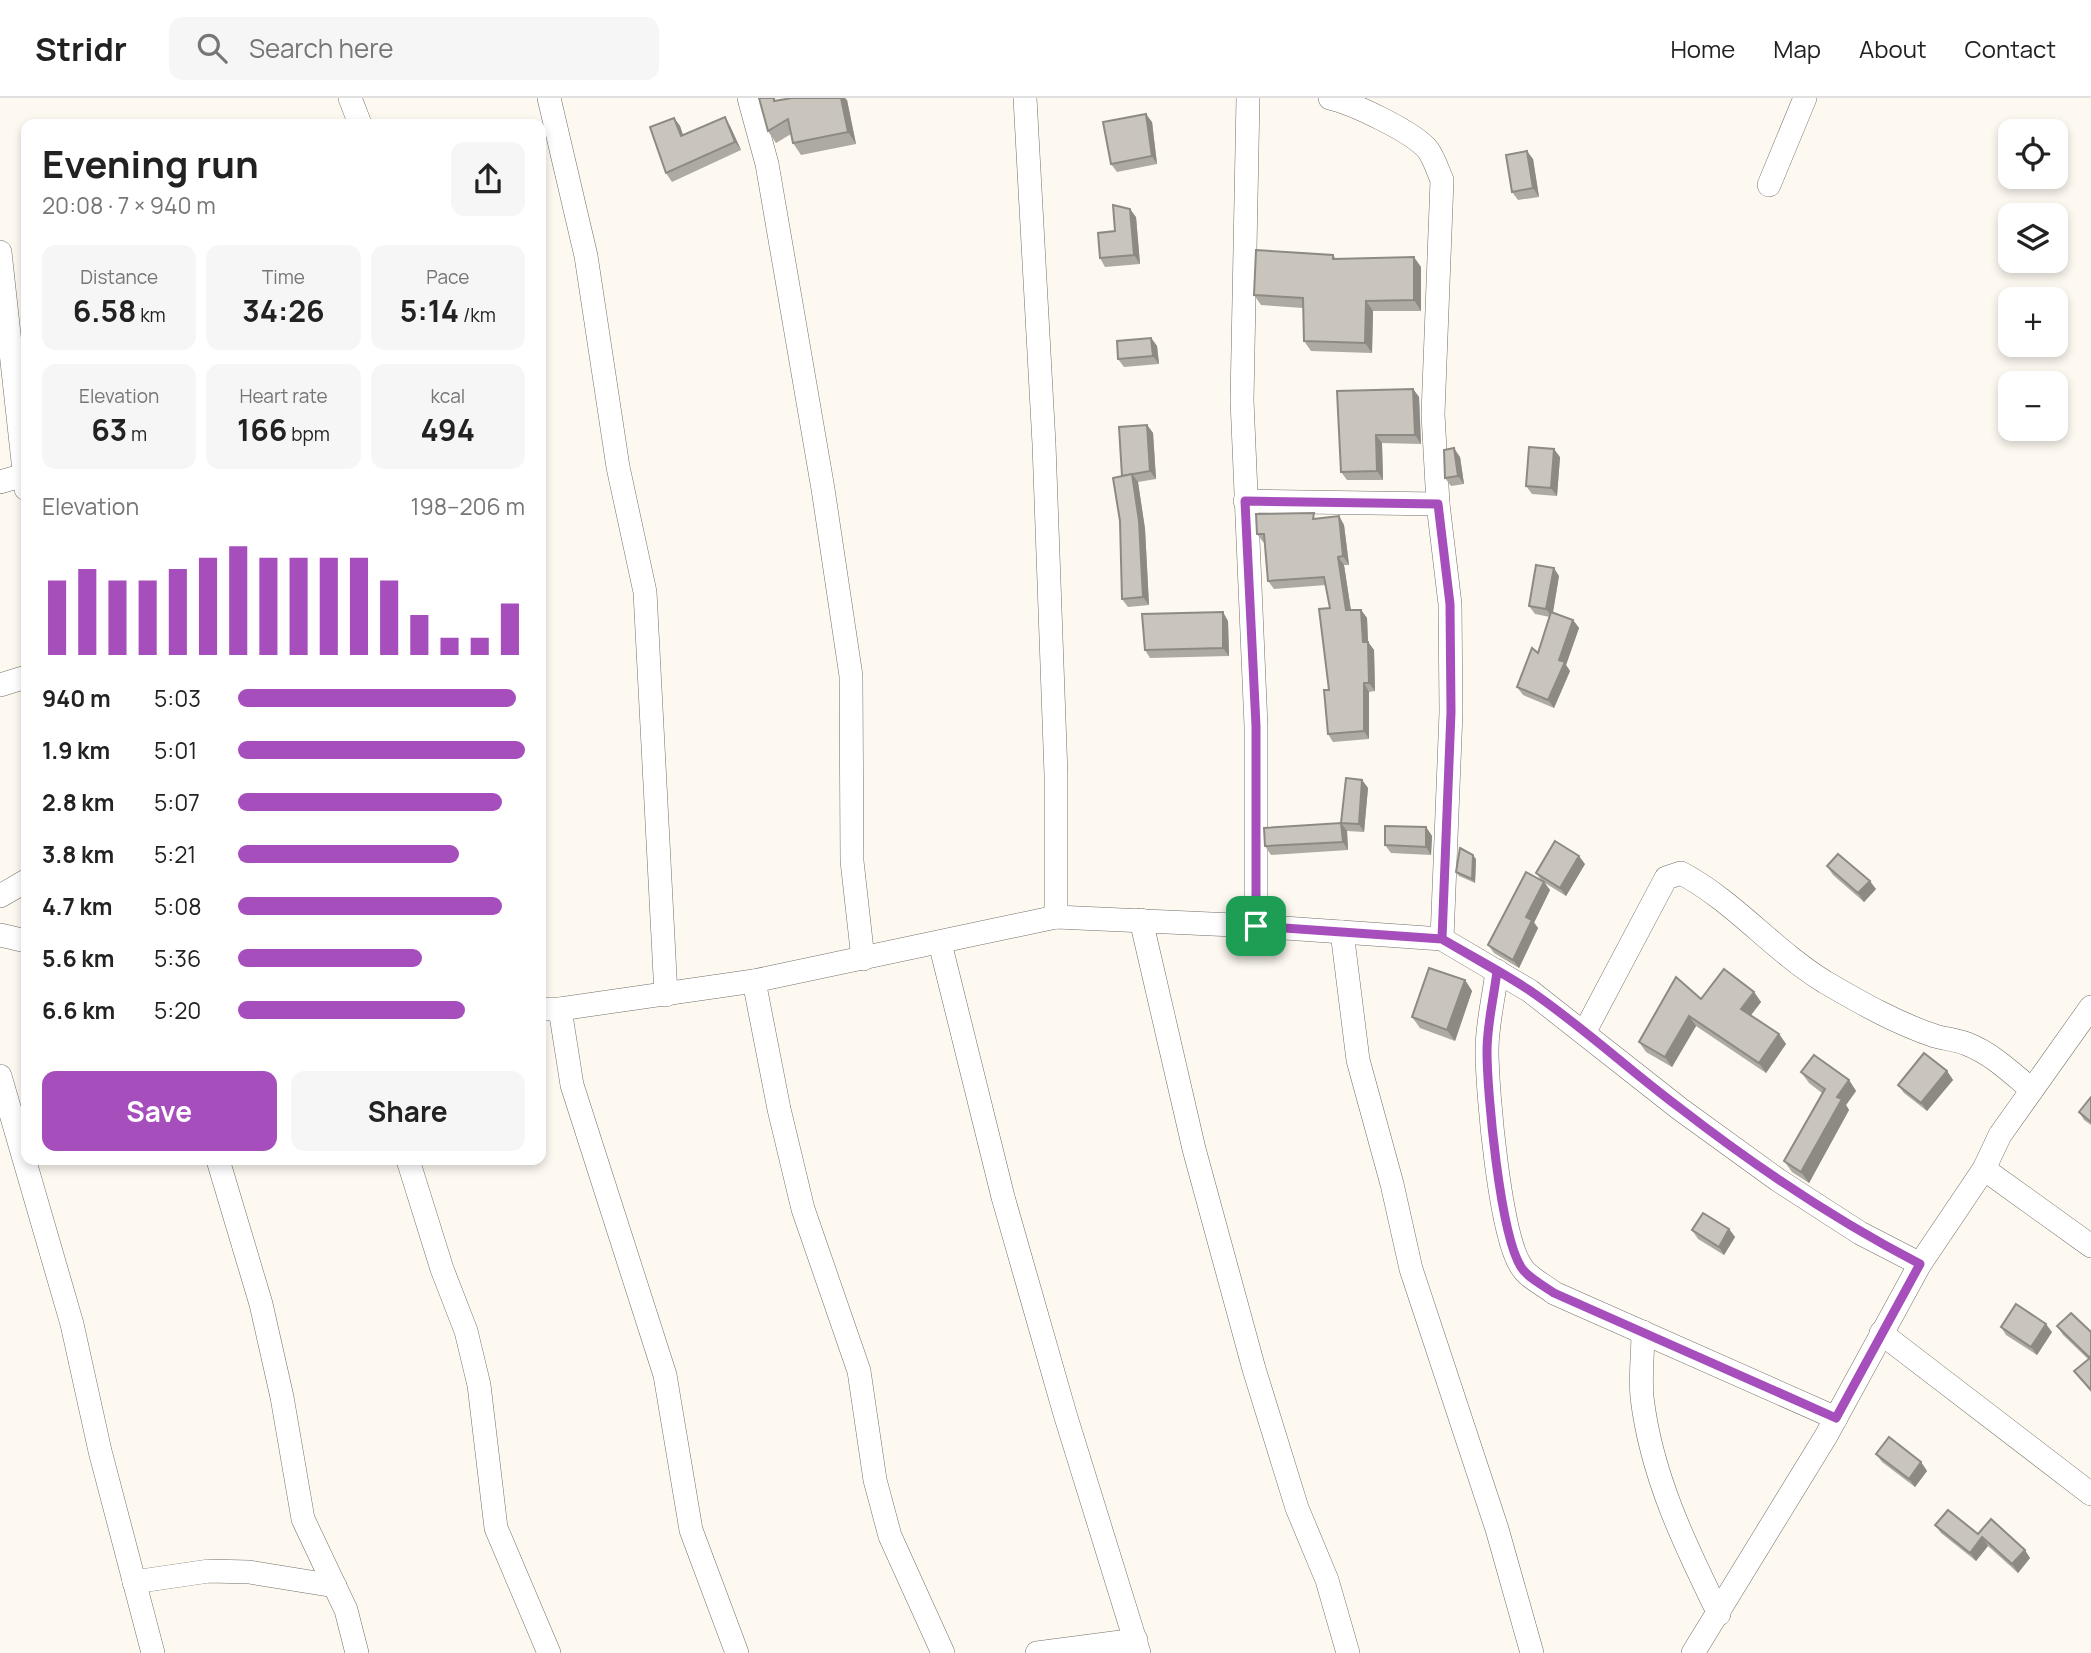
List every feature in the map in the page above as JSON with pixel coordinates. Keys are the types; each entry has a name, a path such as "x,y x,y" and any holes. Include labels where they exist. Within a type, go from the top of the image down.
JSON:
{"street":[{"path":"350,98 358,119"},
{"path":"549,98 586,256 618,467 645,592 666,995"},
{"path":"748,98 767,164 823,489 851,676 852,861 863,959"},
{"path":"1025,98 1056,775 1056,917"},
{"path":"1248,98 1241,400 1256,726 1256,926"},
{"path":"1330,98 1370,113 1417,141 1427,149 1442,180 1433,414 1438,504 1450,618 1451,712 1442,939"},
{"path":"1769,185 1805,98"},
{"path":"0,256 21,446"},
{"path":"0,482 21,482"},
{"path":"1245,501 1438,504"},
{"path":"0,685 21,679"},
{"path":"1584,1033 1666,878 1681,873 1702,884 1778,949 1823,981 1886,1017 1936,1036 1968,1044 1999,1063 2032,1090"},
{"path":"0,896 21,884"},
{"path":"737,1653 691,1530 665,1375 550,1009 754,981 940,943 1028,920 1056,917 1256,926 1442,939 1530,991 1778,1180 1860,1233 1920,1264"},
{"path":"1141,920 1194,1149 1254,1369 1297,1508 1327,1580 1348,1653"},
{"path":"1342,932 1358,1060 1392,1184 1411,1269 1497,1529 1532,1653"},
{"path":"0,935 21,941"},
{"path":"940,943 1003,1197 1065,1414 1138,1646 1037,1653"},
{"path":"1497,971 1487,1050 1490,1089 1502,1196 1511,1240 1521,1268 1554,1293 1836,1418"},
{"path":"754,981 779,1110 803,1209 859,1371 875,1480 890,1536 943,1653"},
{"path":"1693,1653 1836,1418 1920,1264 1984,1170 2000,1135 2091,1007"},
{"path":"0,1076 21,1148"},
{"path":"26,1165 72,1324 100,1451 153,1653"},
{"path":"219,1165 261,1304 282,1397 303,1519 346,1610 357,1653"},
{"path":"410,1165 442,1269 466,1331 479,1385 496,1528 549,1653"},
{"path":"1984,1170 2091,1246"},
{"path":"1643,1332 1642,1395 1650,1439 1672,1517 1719,1614"},
{"path":"1881,1333 2091,1494"},
{"path":"134,1582 209,1571 249,1572 335,1586"}],"building":[{"path":"759,98 774,98 774,101 792,98 841,98 848,132 793,143 788,119 768,131"},
{"path":"1146,114 1152,156 1111,164 1103,122"},
{"path":"725,117 735,142 666,173 650,127 674,118 681,136"},
{"path":"1527,151 1533,188 1512,192 1506,155"},
{"path":"1113,205 1130,209 1134,255 1100,258 1098,233 1115,231"},
{"path":"1256,250 1333,255 1333,259 1414,257 1414,300 1366,301 1365,343 1304,341 1303,298 1254,295"},
{"path":"1151,338 1153,356 1118,359 1117,341"},
{"path":"1413,389 1415,435 1376,435 1377,471 1341,472 1337,391"},
{"path":"1147,425 1150,471 1122,476 1119,427"},
{"path":"1529,447 1554,449 1551,488 1526,486"},
{"path":"1454,448 1458,476 1445,478 1444,450"},
{"path":"1132,474 1139,521 1143,597 1122,599 1120,521 1113,478"},
{"path":"1314,513 1313,519 1339,516 1343,556 1338,557 1346,610 1361,610 1363,642 1368,642 1369,683 1364,683 1364,731 1328,734 1324,690 1329,690 1319,609 1330,608 1324,577 1268,581 1264,534 1257,534 1256,514"},
{"path":"1536,565 1554,568 1546,609 1529,606"},
{"path":"1223,612 1223,648 1145,650 1142,614"},
{"path":"1551,612 1573,620 1559,660 1565,662 1548,700 1517,687 1532,648 1538,653"},
{"path":"1346,778 1362,780 1359,824 1341,823"},
{"path":"1341,823 1343,842 1265,846 1264,828"},
{"path":"1385,826 1426,827 1426,847 1385,845"},
{"path":"1555,841 1579,856 1560,888 1536,873"},
{"path":"1460,848 1473,855 1472,879 1456,872"},
{"path":"1838,854 1870,881 1858,893 1827,866"},
{"path":"1526,872 1544,882 1526,917 1532,920 1513,960 1488,945"},
{"path":"1429,968 1465,980 1447,1030 1412,1017"},
{"path":"1724,969 1754,992 1741,1009 1779,1034 1759,1063 1689,1016 1665,1057 1639,1042 1676,977 1701,999"},
{"path":"1924,1053 1947,1071 1921,1103 1898,1085"},
{"path":"1814,1055 1849,1080 1837,1097 1842,1099 1801,1172 1784,1161 1825,1089 1801,1072"},
{"path":"2091,1097 2091,1122 2079,1112"},
{"path":"1703,1213 1729,1229 1719,1247 1692,1230"},
{"path":"2016,1304 2046,1324 2031,1347 2001,1327"},
{"path":"2071,1313 2091,1332 2090,1358 2057,1326"},
{"path":"2091,1359 2091,1390 2074,1371"},
{"path":"1889,1437 1921,1462 1909,1479 1876,1454"},
{"path":"1948,1510 1978,1534 1991,1519 2025,1550 2012,1564 1982,1537 1970,1553 1935,1525"}],"route":[{"path":"1256,926 1256,726 1245,501 1438,504 1450,604 1451,712 1442,939 1497,971 1530,991 1681,1109 1778,1180 1860,1233 1920,1264 1836,1418 1554,1293 1521,1268 1511,1240 1502,1196 1492,1115 1487,1050 1497,971 1442,939 1256,926"}]}
